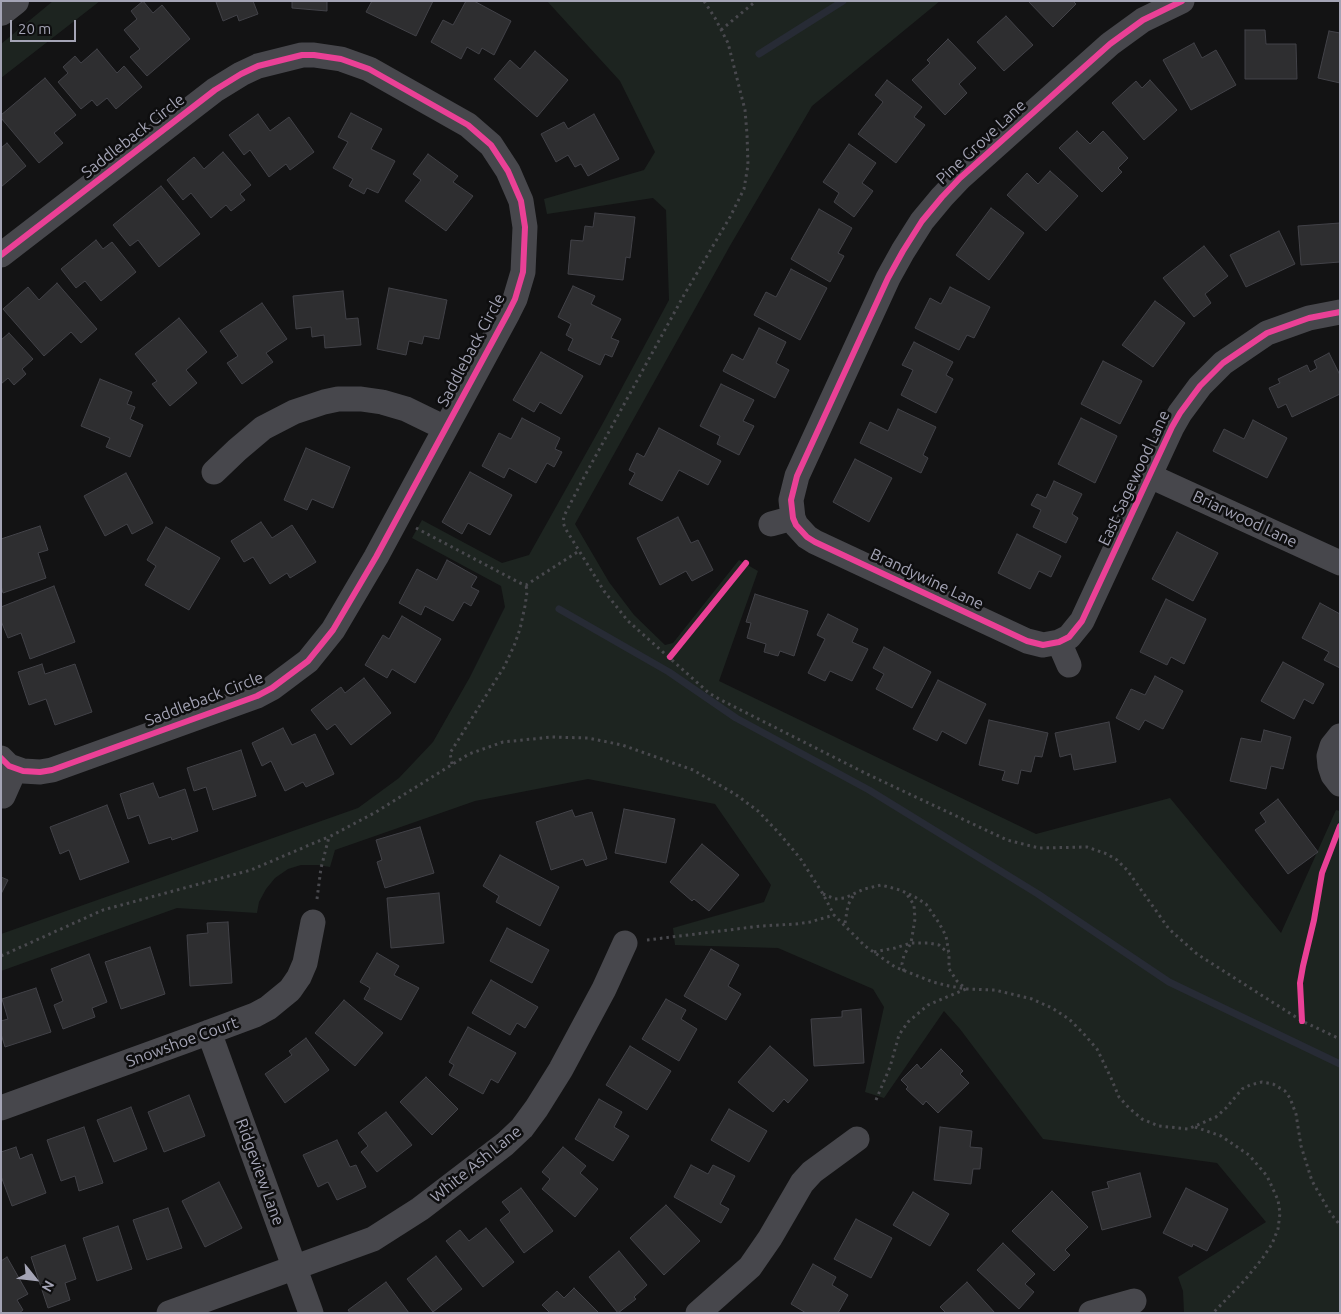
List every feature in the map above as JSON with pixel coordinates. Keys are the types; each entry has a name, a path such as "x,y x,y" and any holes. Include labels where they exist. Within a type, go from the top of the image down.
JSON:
{"street":[{"path":"1,12 15,1"},
{"name":"Pine Grove Lane","path":"782,521 791,500 797,476 888,278 922,221 960,178 1110,44 1143,20 1182,1"},
{"name":"Saddleback Circle","path":"1,255 216,90 241,74 272,62 302,56 328,57 369,69 456,117 480,134 500,156 516,187 525,220 526,244 523,272 515,299 380,549 347,607 318,650 299,669 257,696 68,764 40,772 8,764"},
{"name":"East Sagewood Lane","path":"1059,642 1069,637 1082,621 1180,413 1200,386 1223,363 1267,333 1308,318 1340,312"},
{"path":"214,472 263,428 309,406 338,399 361,399 388,404 417,414 445,428"},
{"name":"Briarwood Lane","path":"1150,476 1340,563"},
{"name":"Brandywine Lane","path":"782,521 800,530 807,537 1028,640 1043,645 1059,642"},
{"path":"1059,642 1069,665"},
{"path":"1340,736 1332,746 1330,756 1330,766 1333,775 1340,784"},
{"path":"3,796 8,764"},
{"name":"Snowshoe Court","path":"1,1108 209,1032 268,1008 290,990 299,977 305,963 313,922"},
{"name":"White Ash Lane","path":"169,1313 373,1239 420,1209 506,1144 522,1128 536,1109 561,1069 604,989 625,943"},
{"name":"Ridgeview Lane","path":"209,1032 311,1313"},
{"path":"698,1313 750,1267 770,1238 802,1183 812,1172 857,1139"},
{"path":"1091,1313 1134,1301"}],"path":[{"path":"704,1 728,43 744,110 748,147 744,189 583,479 564,516 565,528 604,591 628,621 709,693 725,703 867,774 994,835 1039,848 1077,846 1087,847 1107,854 1117,860 1127,870 1158,915 1184,944 1302,1021 1340,1039"},
{"path":"721,30 756,1"},
{"path":"415,527 526,585"},
{"path":"526,585 580,551"},
{"path":"670,658 746,563"},
{"path":"452,764 450,753 504,668 514,646 520,630 525,606 526,585"},
{"path":"1,956 104,910 251,870 329,837 376,812 469,754 503,742 552,737 588,738 608,742 672,762 712,779 758,811 790,845 823,894 834,915 873,952 894,967 933,982 967,989 1010,992 1052,1008 1068,1019 1084,1033 1096,1049 1112,1078 1119,1097 1142,1119 1159,1126 1175,1128 1194,1127 1216,1117 1242,1089 1250,1085 1262,1082 1273,1084 1285,1091 1296,1114 1301,1146 1312,1181 1331,1214 1340,1225"},
{"path":"1302,1021 1300,990 1303,966 1314,920 1322,873 1340,826"},
{"path":"313,922 321,868 329,837"},
{"path":"823,894 835,898 845,898 864,889 881,885 906,893 926,904 946,936 949,969 957,981 967,989"},
{"path":"904,971 902,964 904,955 911,943 915,919 914,905 906,893"},
{"path":"845,924 848,905 853,895"},
{"path":"625,943 761,926 796,924 834,915"},
{"path":"873,952 911,943 929,943 939,946 949,954"},
{"path":"876,1100 890,1067 899,1035 908,1022 928,1005 967,989"},
{"path":"1194,1127 1221,1136 1249,1155 1267,1176 1273,1187 1280,1214 1278,1229 1272,1244 1262,1259 1213,1313"}],"shaded area":[{"path":"53,1 100,1 1,78 1,44"},
{"path":"547,1 940,1 812,106 731,244 575,524 609,582 634,615 665,645 673,643 739,560 758,571 719,681 1036,834 1170,798 1281,933 1336,810 1340,811 1340,1313 1184,1313 1183,1291 1178,1277 1266,1222 1217,1163 1043,1139 960,1029 944,1011 884,1098 865,1092 884,1007 873,989 778,948 675,945 673,928 764,902 771,885 715,804 588,779 475,801 335,850 330,867 301,865 288,869 275,878 266,889 259,902 257,913 177,908 1,971 1,934 358,808 399,778 433,742 470,677 505,607 501,586 412,538 422,520 502,563 529,555 669,300 666,210 653,198 547,214 544,199 644,170 655,152 620,81"}],"building":[{"path":"143,1 153,13 162,5 190,39 147,76 130,57 140,49 124,30 137,19 131,11"},
{"path":"253,1 258,14 239,21 237,15 223,21 216,2"},
{"path":"292,1 327,1 327,11 292,8"},
{"path":"372,1 433,1 416,36 366,12"},
{"path":"466,1 474,1 511,21 494,55 482,48 479,54 467,47 461,59 431,42 443,20 453,25"},
{"path":"1028,1 1073,1 1076,4 1053,27"},
{"path":"1006,16 1033,45 1004,71 977,42"},
{"path":"1245,30 1265,30 1266,44 1296,44 1297,79 1245,79"},
{"path":"1329,31 1340,33 1340,83 1318,78"},
{"path":"948,39 976,68 959,84 967,93 945,115 912,80 930,63 927,60"},
{"path":"1194,43 1202,58 1216,50 1236,85 1191,110 1163,60"},
{"path":"97,49 117,73 124,66 142,87 116,109 107,98 97,106 92,100 81,109 58,82 68,73 63,67 75,56 81,63"},
{"path":"535,51 568,80 537,117 494,79 510,60 520,69"},
{"path":"45,78 76,115 54,133 63,143 39,163 1,118 1,115"},
{"path":"887,80 922,107 914,117 925,125 896,163 858,134 883,102 875,95"},
{"path":"1150,80 1177,110 1144,140 1112,103 1136,81 1142,88"},
{"path":"351,113 382,129 371,149 395,161 378,193 367,188 364,194 349,186 353,179 333,168 348,142 338,137"},
{"path":"258,114 270,131 289,117 314,152 290,170 286,164 269,177 250,150 244,155 229,135"},
{"path":"594,114 619,159 588,176 581,164 575,167 568,155 556,162 541,134 564,122 568,129"},
{"path":"1077,131 1090,144 1103,131 1128,158 1118,168 1122,172 1102,192 1059,148"},
{"path":"7,143 26,166 1,187 1,148"},
{"path":"849,144 876,163 862,183 873,191 854,217 834,202 839,193 823,182"},
{"path":"223,152 251,185 240,194 245,200 231,211 226,205 211,218 191,193 183,200 167,180 194,157 204,169"},
{"path":"428,154 458,176 453,182 473,196 446,231 405,201 421,180 413,174"},
{"path":"1050,171 1078,196 1046,231 1007,195 1027,173 1038,184"},
{"path":"161,186 200,234 159,267 138,240 130,246 113,225"},
{"path":"991,208 1024,233 989,280 956,255"},
{"path":"819,209 852,228 838,253 844,256 830,282 791,259"},
{"path":"595,213 635,217 630,258 626,257 623,280 568,274 571,240 583,241 585,226 593,227"},
{"path":"1340,223 1340,262 1301,265 1298,226"},
{"path":"1279,231 1295,264 1246,287 1230,255"},
{"path":"96,240 103,249 112,242 136,272 101,301 85,281 76,288 61,269"},
{"path":"1204,246 1228,276 1205,294 1211,303 1194,317 1163,278"},
{"path":"791,269 827,288 800,340 754,315 766,292 776,297"},
{"path":"57,283 97,329 81,343 71,332 44,356 3,309 28,287 39,300"},
{"path":"573,286 595,296 591,304 621,319 611,338 619,341 612,357 605,354 600,365 568,350 573,339 566,335 571,324 558,317"},
{"path":"950,287 990,307 974,338 967,335 959,350 915,328 930,298 941,304"},
{"path":"389,288 447,300 439,339 424,336 422,344 409,341 406,355 377,349"},
{"path":"343,291 346,319 358,318 361,345 325,348 324,335 312,337 311,327 296,329 293,296"},
{"path":"1155,301 1185,323 1153,367 1122,345"},
{"path":"262,303 287,339 266,353 273,362 242,384 227,363 238,356 220,331"},
{"path":"179,318 207,352 186,370 197,383 170,406 152,384 157,381 135,354"},
{"path":"759,328 786,342 776,363 789,370 775,398 723,371 732,354 743,360"},
{"path":"9,333 33,359 22,369 26,374 14,385 8,378 1,384 1,340"},
{"path":"914,342 953,362 946,375 953,379 936,413 901,395 913,370 902,365"},
{"path":"541,352 583,376 561,414 540,402 534,412 513,400"},
{"path":"1329,353 1340,375 1340,394 1292,417 1286,404 1278,408 1269,388 1280,383 1278,379 1307,365 1310,372 1317,368 1314,361"},
{"path":"1103,361 1142,381 1120,424 1081,404"},
{"path":"100,379 132,392 127,404 135,407 130,419 143,425 130,457 106,447 110,438 81,426"},
{"path":"721,384 754,400 743,421 754,426 739,455 717,444 720,436 700,426"},
{"path":"898,409 936,427 923,455 928,458 921,473 860,443 870,422 888,431"},
{"path":"522,418 560,438 555,449 562,452 554,467 547,463 536,483 509,468 504,478 482,466 499,433 511,439"},
{"path":"1081,418 1117,436 1095,483 1058,464"},
{"path":"1253,420 1287,438 1267,478 1213,451 1224,429 1244,439"},
{"path":"659,428 721,461 708,485 679,470 662,501 629,484 635,473 629,470 637,453 644,457"},
{"path":"306,448 350,467 333,508 312,499 307,510 284,500"},
{"path":"855,459 892,478 869,522 833,502"},
{"path":"470,472 512,495 490,535 468,523 462,534 442,522"},
{"path":"126,473 153,523 132,534 127,524 105,536 84,496"},
{"path":"1054,481 1082,494 1072,514 1078,518 1066,543 1033,527 1041,510 1031,505 1037,494 1046,498"},
{"path":"678,517 691,543 698,540 713,570 692,581 686,571 660,585 637,538"},
{"path":"261,522 272,538 292,525 316,562 290,578 287,573 270,584 253,557 244,562 231,541"},
{"path":"40,526 48,550 38,553 46,578 3,593 1,586 1,539"},
{"path":"166,527 220,558 189,610 145,585 156,566 147,560"},
{"path":"1177,532 1218,553 1193,601 1152,579"},
{"path":"1017,534 1061,556 1051,577 1039,571 1030,589 998,573"},
{"path":"447,560 477,577 471,587 479,591 471,606 464,602 453,621 425,606 421,615 399,603 417,569 437,580"},
{"path":"54,586 75,642 30,659 21,633 8,638 1,621 1,607"},
{"path":"755,594 808,611 794,656 780,651 778,656 764,652 766,644 747,638 751,623 746,622"},
{"path":"1166,599 1206,619 1184,664 1171,657 1167,665 1140,652"},
{"path":"1320,603 1340,614 1340,668 1324,660 1329,652 1302,638"},
{"path":"828,614 858,629 852,642 868,649 852,681 830,671 825,681 808,673 825,639 817,635"},
{"path":"402,616 441,639 415,683 392,669 387,678 365,665 383,635 389,639"},
{"path":"884,647 931,672 912,708 876,689 884,674 873,668"},
{"path":"1283,662 1324,684 1313,704 1304,699 1294,719 1261,701"},
{"path":"42,664 45,674 75,664 92,712 55,725 46,699 29,705 18,672"},
{"path":"1155,676 1183,691 1163,729 1145,720 1139,730 1116,718 1131,689 1145,695"},
{"path":"364,678 391,713 351,745 335,724 327,730 311,710 341,687 345,693"},
{"path":"938,680 986,704 966,744 942,731 937,741 913,729"},
{"path":"989,720 1048,733 1042,757 1035,756 1031,772 1021,770 1018,784 1002,780 1005,771 979,765"},
{"path":"1109,722 1116,762 1074,770 1071,754 1060,757 1055,733"},
{"path":"283,728 292,745 315,734 334,774 306,787 303,782 285,791 271,761 262,766 252,743"},
{"path":"1264,730 1291,737 1283,769 1271,766 1266,789 1230,781 1241,738 1261,742"},
{"path":"241,750 256,796 213,810 206,787 194,791 187,768"},
{"path":"153,783 159,798 185,789 198,831 172,840 171,837 149,844 139,815 128,819 120,794"},
{"path":"1278,799 1318,852 1288,874 1255,830 1266,822 1260,813"},
{"path":"107,805 129,862 80,880 69,850 60,854 50,827"},
{"path":"624,809 675,819 666,863 615,853"},
{"path":"572,810 575,817 592,812 607,859 586,866 583,859 551,870 536,822"},
{"path":"420,827 434,873 385,888 377,862 382,860 376,840"},
{"path":"702,844 739,875 709,911 694,899 692,901 670,882"},
{"path":"500,855 559,887 540,926 496,902 499,896 483,886"},
{"path":"1,877 8,880 1,894"},
{"path":"439,893 444,943 391,948 387,898"},
{"path":"228,922 232,983 190,986 187,935 208,933 207,923"},
{"path":"507,928 549,950 532,983 490,961"},
{"path":"150,947 165,994 121,1009 105,962"},
{"path":"711,949 739,965 728,986 741,994 726,1020 684,996"},
{"path":"377,953 399,966 394,975 419,988 401,1020 364,999 370,988 360,982"},
{"path":"89,954 107,1002 92,1008 95,1017 63,1029 54,1005 63,1001 51,969"},
{"path":"491,980 538,1007 525,1028 517,1023 510,1035 472,1013"},
{"path":"36,988 51,1032 5,1047 1,1034 1,1021 8,1019 2,999"},
{"path":"666,999 686,1010 681,1019 697,1029 679,1061 642,1039"},
{"path":"344,1000 383,1033 355,1066 315,1033"},
{"path":"861,1009 864,1063 814,1066 811,1019 842,1017 842,1011"},
{"path":"468,1027 516,1053 498,1083 491,1079 483,1094 449,1075 454,1065 449,1062"},
{"path":"306,1038 329,1070 285,1103 265,1074 292,1055 289,1051"},
{"path":"630,1046 671,1071 647,1110 606,1085"},
{"path":"770,1046 808,1080 788,1103 784,1099 773,1112 738,1082"},
{"path":"941,1049 963,1071 960,1074 969,1083 938,1113 926,1101 923,1105 906,1089 908,1087 901,1080 917,1064 921,1069"},
{"path":"426,1077 458,1109 432,1135 400,1102"},
{"path":"189,1095 205,1136 164,1152 148,1112"},
{"path":"599,1099 622,1112 614,1127 629,1136 613,1161 575,1139"},
{"path":"131,1107 147,1149 114,1162 97,1120"},
{"path":"729,1109 767,1131 749,1162 711,1140"},
{"path":"386,1112 412,1145 377,1172 361,1152 368,1146 358,1133"},
{"path":"84,1127 103,1183 79,1191 75,1176 61,1181 47,1140"},
{"path":"940,1127 972,1131 970,1147 982,1148 980,1169 973,1169 971,1184 934,1180"},
{"path":"337,1140 350,1167 356,1165 366,1187 337,1200 328,1182 318,1187 303,1155"},
{"path":"16,1147 20,1159 32,1154 46,1193 12,1206 1,1176 1,1152"},
{"path":"563,1147 586,1166 580,1173 598,1189 575,1217 542,1189 550,1179 542,1172"},
{"path":"691,1165 708,1174 713,1165 735,1176 720,1204 729,1209 721,1223 674,1197"},
{"path":"1140,1173 1151,1217 1102,1230 1092,1192 1109,1188 1107,1182"},
{"path":"219,1182 242,1228 205,1247 182,1201"},
{"path":"521,1188 553,1231 524,1253 500,1220 510,1212 502,1202"},
{"path":"1186,1188 1228,1209 1207,1251 1193,1244 1192,1247 1163,1233"},
{"path":"1052,1191 1088,1227 1065,1250 1070,1255 1054,1271 1012,1231"},
{"path":"913,1192 949,1214 930,1246 893,1225"},
{"path":"666,1205 700,1241 664,1275 630,1238"},
{"path":"168,1208 182,1248 147,1260 133,1220"},
{"path":"856,1219 892,1238 871,1278 834,1259"},
{"path":"118,1226 132,1269 97,1281 83,1238"},
{"path":"486,1228 514,1262 483,1287 446,1241 460,1230 469,1241"},
{"path":"1003,1243 1035,1274 1025,1284 1034,1292 1019,1309 977,1270"},
{"path":"65,1245 76,1279 65,1283 70,1300 48,1308 31,1257"},
{"path":"619,1251 647,1285 634,1297 636,1299 618,1313 589,1277"},
{"path":"436,1256 462,1289 433,1312 407,1279"},
{"path":"7,1257 28,1294 17,1300 23,1310 19,1313 1,1313 1,1261"},
{"path":"813,1264 836,1277 832,1285 848,1295 838,1313 806,1313 791,1304"},
{"path":"386,1282 409,1313 350,1313 348,1310"},
{"path":"967,1282 995,1313 946,1313 940,1307"},
{"path":"574,1288 599,1313 550,1313 542,1305 557,1291 564,1298"}],"waterway":[{"path":"759,54 843,1"},
{"path":"559,609 669,672 736,718 869,790 1038,894 1169,982 1340,1064"}],"cycle path":[{"path":"1182,1 1143,20 1110,44 960,178 922,221 888,278 797,476 791,500 793,518 796,525 807,537 815,542 1027,641 1043,645 1059,642 1069,637 1082,621 1172,427 1200,386 1223,363 1267,333 1309,318 1340,312"},
{"path":"1,255 215,90 258,66 302,55 341,59 369,69 468,125 491,145 508,171 521,201 525,227 523,272 515,299 376,557 333,630 308,661 272,688 257,696 52,770 40,772 23,771 9,766 1,758"},
{"path":"670,657 746,563"},
{"path":"1302,1021 1300,983 1303,966 1314,920 1322,873 1340,826"}]}
